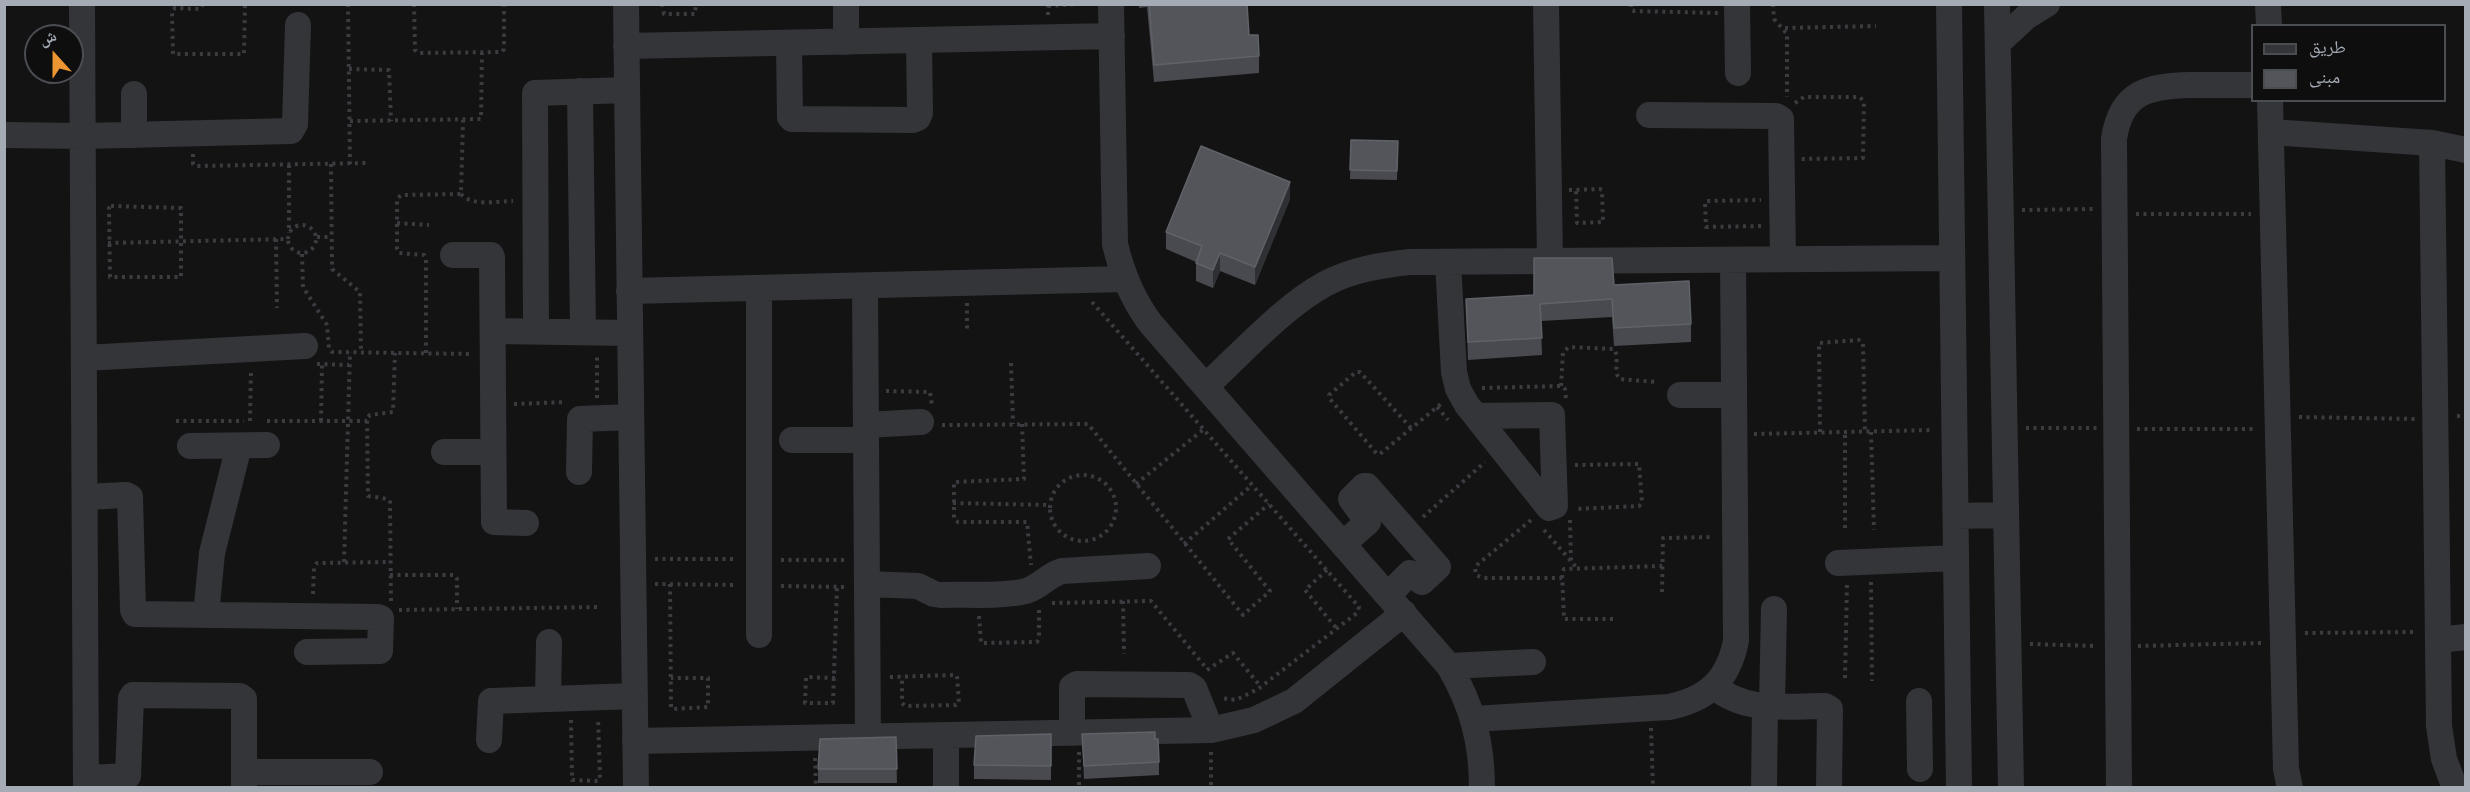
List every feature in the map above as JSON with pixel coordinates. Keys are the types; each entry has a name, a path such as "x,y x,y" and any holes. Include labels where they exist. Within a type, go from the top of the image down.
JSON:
{"street":[{"path":"82,4 86,783 128,776 130,698 134,694 243,697 244,780 362,777"},
{"path":"626,4 636,788"},
{"path":"846,4 846,42"},
{"path":"1111,4 1115,244 1125,279 1136,302 1151,324 1449,666 1474,719 1482,758 1482,788"},
{"path":"1546,4 1550,261"},
{"path":"1949,4 1959,788"},
{"path":"1997,4 2011,788"},
{"path":"1998,43 2026,17 2047,4"},
{"path":"2268,4 2269,24"},
{"path":"1737,9 1738,73"},
{"path":"4,135 83,136 288,131 293,129 295,124 298,25"},
{"path":"626,46 1112,36"},
{"path":"789,43 790,117 792,119 913,120 918,118 920,113 919,40"},
{"path":"2119,788 2115,131 2122,109 2146,89 2162,85 2251,85"},
{"path":"536,331 534,94 538,92 627,90"},
{"path":"580,91 588,342"},
{"path":"134,94 134,135"},
{"path":"2270,102 2286,769 2290,788"},
{"path":"1648,115 1784,116 1783,259"},
{"path":"2271,132 2432,143 2466,150"},
{"path":"2432,143 2441,744 2455,788"},
{"path":"453,255 492,256 494,522 526,523"},
{"path":"1206,386 1302,298 1326,283 1353,272 1381,265 1448,262 1952,258"},
{"path":"1474,719 1651,708 1686,703 1701,696 1714,686 1729,665 1736,640 1733,260"},
{"path":"1448,262 1454,372 1458,389 1476,416"},
{"path":"629,291 1125,279"},
{"path":"865,285 867,584 880,677 868,737"},
{"path":"759,288 759,635"},
{"path":"493,342 536,331 588,342 630,333"},
{"path":"84,358 308,355"},
{"path":"1680,395 1734,395"},
{"path":"579,472 580,419 631,417"},
{"path":"792,440 866,432 929,421"},
{"path":"190,446 239,446 264,433"},
{"path":"206,615 212,553 239,446"},
{"path":"444,452 493,452"},
{"path":"635,741 1210,730 1254,720 1294,701 1396,604 1410,573 1422,582 1438,569 1407,531 1365,486 1351,499 1368,522 1343,544"},
{"path":"85,497 126,495 130,497 133,613 380,617 382,649 379,652 307,652"},
{"path":"1956,516 2006,514"},
{"path":"1852,562 1956,558"},
{"path":"867,584 918,586 938,595 1018,592 1040,598 1049,576 1062,571 1148,566"},
{"path":"1764,788 1773,609"},
{"path":"2438,636 2466,637"},
{"path":"549,642 560,699"},
{"path":"1449,666 1533,662"},
{"path":"1075,733 1072,687 1077,684 1189,684 1194,688 1210,730"},
{"path":"1714,686 1739,703 1825,706 1830,709 1829,788"},
{"path":"489,740 490,702 635,696"},
{"path":"1919,701 1920,769"},
{"path":"1919,735 1958,734"},
{"path":"946,736 946,788"}],"path":[{"path":"203,4 200,9 175,8 172,11 174,55 244,54 245,4"},
{"path":"348,4 350,164"},
{"path":"414,4 415,50 417,53 501,52 504,50 504,4"},
{"path":"662,4 664,14 696,13 696,4"},
{"path":"1048,6 1077,4"},
{"path":"1631,4 1631,10 1634,11 1737,9"},
{"path":"1773,4 1774,19 1788,34 1784,116"},
{"path":"1784,28 1876,26"},
{"path":"350,121 481,118 482,53"},
{"path":"349,69 389,70 391,121"},
{"path":"1783,159 1861,159 1864,156 1864,102 1860,97 1804,97 1784,116"},
{"path":"460,194 463,120"},
{"path":"194,133 195,166 367,163"},
{"path":"331,164 332,268 360,292 361,352"},
{"path":"288,165 288,239 292,249 302,254"},
{"path":"1549,190 1576,189 1603,190 1603,222 1577,223 1576,189"},
{"path":"426,353 426,260 424,255 398,251 397,199 399,195 460,194 474,201 535,201"},
{"path":"1783,200 1706,201 1705,225 1783,226"},
{"path":"111,206 179,207 182,209 182,241 181,277 111,277 111,206"},
{"path":"2001,210 2273,214"},
{"path":"397,223 429,225"},
{"path":"289,233 298,225 304,225 315,231 313,249 302,254"},
{"path":"316,237 332,237"},
{"path":"276,239 277,308"},
{"path":"83,243 288,239"},
{"path":"302,254 303,287 327,325 330,350 334,352 426,353 493,342"},
{"path":"1086,299 1092,302 1359,607 1357,613 1261,687 1238,699 1230,700 1222,698 1215,692"},
{"path":"956,302 978,302"},
{"path":"967,302 967,332"},
{"path":"1820,432 1819,343 1850,340 1860,340 1863,343 1865,432"},
{"path":"588,342 597,355 597,396 592,400"},
{"path":"1561,386 1562,354 1564,349 1569,347 1614,349 1617,354 1619,379 1656,382"},
{"path":"344,562 350,352"},
{"path":"395,353 393,412 370,414 368,421 367,494 370,498 390,501 391,610 599,607"},
{"path":"308,355 322,364 349,365"},
{"path":"176,421 250,421 251,368 254,363"},
{"path":"1011,363 1012,424"},
{"path":"321,421 322,364"},
{"path":"1410,428 1359,371 1329,395 1377,454 1410,428 1458,389"},
{"path":"886,389 887,391 930,392 929,421 1088,424 1241,614 1244,614 1270,591 1228,540 1269,504"},
{"path":"493,404 570,401"},
{"path":"2004,428 2116,428 2435,420"},
{"path":"264,433 321,421 368,421"},
{"path":"979,593 980,641 982,643 1038,641 1040,598 1027,522 958,522 954,519 954,482 1024,479 1022,424"},
{"path":"1136,484 1203,429"},
{"path":"1734,435 1954,430"},
{"path":"1845,432 1845,528"},
{"path":"1871,432 1874,530"},
{"path":"1407,531 1485,462"},
{"path":"1568,466 1638,463 1642,503 1639,506 1570,510"},
{"path":"1072,476 1091,476 1100,479 1113,493 1116,511 1114,521 1102,535 1094,540 1075,541 1058,531 1050,514 1049,505 1052,495 1063,480 1072,476"},
{"path":"1184,544 1252,485"},
{"path":"954,503 1049,505"},
{"path":"1533,518 1477,565 1474,572 1483,578 1562,578"},
{"path":"1662,592 1662,541 1664,538 1735,536"},
{"path":"313,616 314,566 317,563 390,561"},
{"path":"1845,678 1852,562"},
{"path":"1852,562 1872,681"},
{"path":"1613,620 1564,619 1563,571 1566,568 1662,566"},
{"path":"1327,570 1305,590 1337,629"},
{"path":"390,575 454,575 457,579 457,609"},
{"path":"670,584 671,678 672,709 708,707 708,678 671,678"},
{"path":"835,678 806,677 805,703 833,703 835,678 837,587"},
{"path":"1040,598 1123,602 1150,600 1208,672 1233,653 1261,687"},
{"path":"1123,602 1124,654"},
{"path":"2283,633 2438,636"},
{"path":"880,677 891,665"},
{"path":"880,677 902,676 957,676 959,703 956,705 904,706 902,704 902,676"},
{"path":"560,699 572,780 598,781 600,778 598,697"},
{"path":"1651,708 1653,788"},
{"path":"1210,730 1211,788"},
{"path":"1075,733 1079,788"},
{"path":"815,738 816,788"}],"building":[{"path":"1149,4 1247,4 1249,35 1258,35 1259,56 1154,65"},
{"path":"1351,140 1398,141 1397,171 1350,170"},
{"path":"1201,146 1290,182 1255,267 1220,253 1213,270 1196,263 1202,246 1166,232"},
{"path":"1534,258 1612,258 1614,285 1689,281 1691,324 1614,328 1612,299 1540,304 1542,338 1468,342 1466,299 1534,295"},
{"path":"1155,732 1155,739 1158,739 1159,762 1084,766 1082,734"},
{"path":"1051,734 1051,766 974,765 976,736"},
{"path":"896,737 897,769 818,769 820,739"}]}
